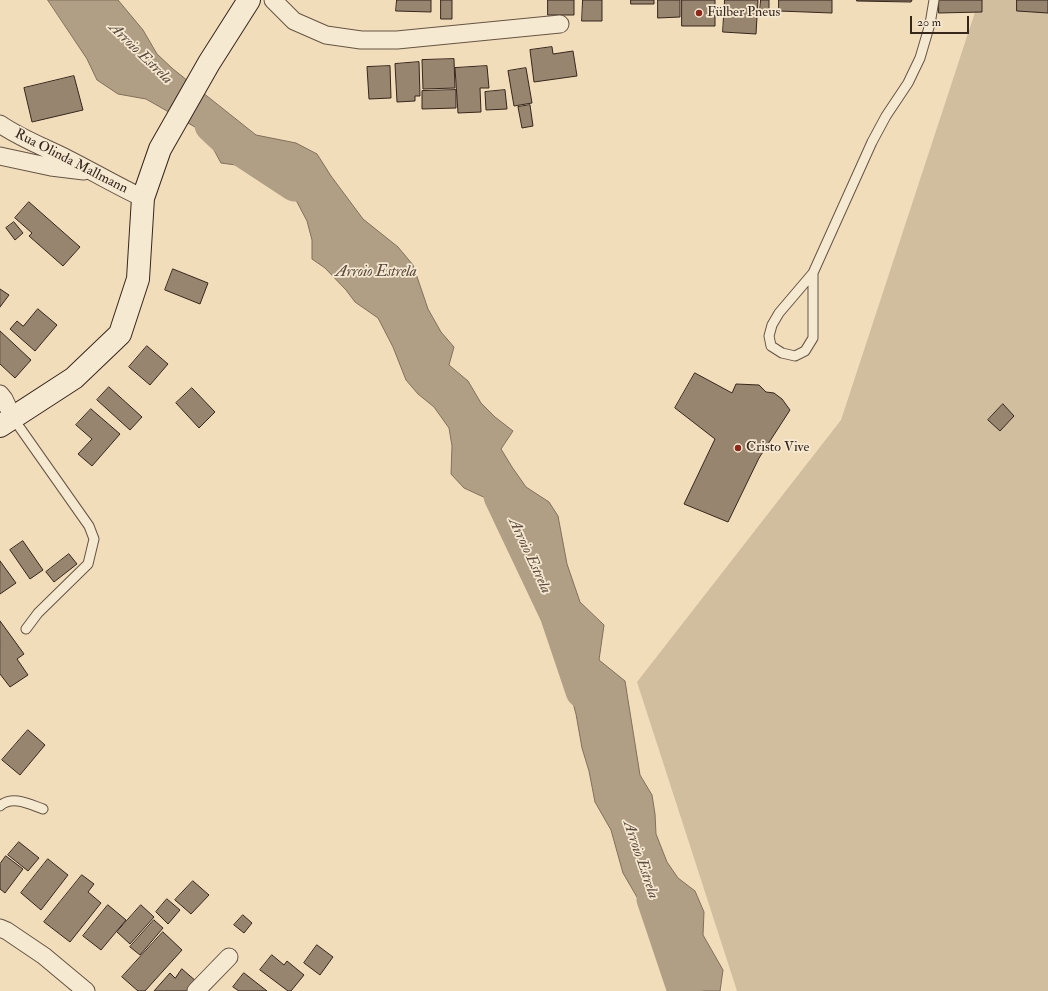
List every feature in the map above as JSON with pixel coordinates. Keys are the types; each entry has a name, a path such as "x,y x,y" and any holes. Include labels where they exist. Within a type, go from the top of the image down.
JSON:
{"main road":[{"path":"6,422 74,378 120,334 138,279 143,198 160,149 209,63 249,0"}],"street":[{"path":"273,0 294,21 326,35 361,40 397,40 560,24"},
{"name":"Rua Olinda Mallmann","path":"0,124 143,198"},
{"path":"0,156 51,167 94,173"},
{"path":"0,394 4,399 6,422"},
{"path":"2,933 44,956 86,991"},
{"path":"196,991 229,957"}],"lane":[{"path":"813,273 813,338 805,351 795,356 782,353 772,346 769,336 772,325 779,313 813,273 872,142 886,116 908,83 920,58 930,24 934,0"},
{"path":"6,422 88,526 94,540 88,564 38,613 26,629"},
{"path":"0,806 5,802 18,801 43,809"}],"shaded area":[{"path":"979,0 1048,1 1048,991 737,991 637,682 841,420"}],"water":[{"name":"Arroio Estrela","path":"48,0 118,0 143,30 157,54 173,69 256,135 296,143 317,154 331,176 363,219 398,247 413,265 428,309 441,332 454,347 449,365 468,381 481,403 495,417 513,431 501,449 526,487 549,502 558,516 567,564 580,602 604,625 599,660 625,681 640,775 652,795 656,834 667,862 678,878 695,891 704,912 703,935 723,970 720,991 674,991 676,980 676,951 659,935 623,873 611,830 595,802 589,771 582,748 576,714 567,681 569,652 564,625 547,608 540,560 525,542 503,528 490,500 464,488 451,474 452,446 449,428 434,407 418,394 406,380 393,347 378,318 355,302 325,268 312,259 312,240 307,221 297,202 278,179 256,162 253,151 236,165 221,163 208,139 200,134 195,127 146,99 118,94 97,80 87,59"}],"building":[{"path":"397,0 431,0 431,12 396,11"},
{"path":"441,0 452,0 452,19 441,19"},
{"path":"548,0 574,0 574,15 548,15"},
{"path":"583,0 602,0 602,21 582,21"},
{"path":"631,0 654,0 654,4 631,4"},
{"path":"658,0 680,0 680,17 658,18"},
{"name":"Fülber Pneus","path":"682,0 715,0 715,26 682,26"},
{"path":"725,0 758,0 756,34 723,32"},
{"path":"761,0 769,0 769,12 760,11"},
{"path":"779,0 832,0 832,13 779,11"},
{"path":"857,0 912,0 911,2"},
{"path":"939,0 982,0 982,12 939,13"},
{"path":"1017,0 1048,0 1048,13 1017,11"},
{"path":"552,47 553,54 573,51 577,76 534,82 530,50"},
{"path":"454,59 455,88 423,89 422,60"},
{"path":"419,62 420,96 415,96 415,101 397,102 395,64"},
{"path":"390,66 391,98 369,99 367,67"},
{"path":"487,66 489,88 480,88 481,112 458,113 455,68"},
{"path":"526,68 532,103 514,106 508,71"},
{"path":"74,76 83,110 32,122 24,88"},
{"path":"456,90 456,108 422,109 422,91"},
{"path":"505,90 507,109 486,110 485,92"},
{"path":"530,105 533,126 522,128 518,107"},
{"path":"29,202 80,247 63,266 29,236 32,233 15,218"},
{"path":"14,222 23,233 15,240 6,228"},
{"path":"173,269 208,283 200,304 165,290"},
{"path":"0,289 9,295 0,307"},
{"path":"38,309 57,325 35,351 10,329 17,321 23,326"},
{"path":"0,331 31,360 15,378 0,364"},
{"path":"147,346 168,364 150,385 129,367"},
{"name":"Cristo Vive","path":"695,373 732,393 736,384 759,385 766,392 774,393 782,399 790,410 759,458 728,522 684,504 715,439 675,408"},
{"path":"109,387 142,417 130,430 97,400"},
{"path":"192,388 215,412 199,428 176,403"},
{"path":"1003,404 1014,416 1000,431 988,420"},
{"path":"91,409 120,434 92,466 78,454 92,439 76,425"},
{"path":"23,541 43,570 30,579 10,550"},
{"path":"69,554 77,564 54,582 46,572"},
{"path":"0,561 16,583 0,594"},
{"path":"0,621 24,654 17,659 28,675 10,687 0,674"},
{"path":"28,730 45,745 20,775 2,760"},
{"path":"19,842 39,858 28,871 8,855"},
{"path":"6,856 23,869 5,893 0,889 0,864"},
{"path":"48,859 68,875 41,910 21,893"},
{"path":"82,875 94,884 88,892 101,903 70,942 44,922"},
{"path":"193,881 209,895 191,914 175,900"},
{"path":"167,899 180,910 168,924 156,912"},
{"path":"108,905 126,920 101,950 83,936"},
{"path":"141,905 154,917 130,944 117,932"},
{"path":"243,915 252,923 244,933 234,925"},
{"path":"154,920 163,928 140,955 130,947"},
{"path":"163,932 182,950 145,991 138,991 122,977"},
{"path":"317,945 333,957 320,975 304,963"},
{"path":"272,955 284,965 287,961 304,975 291,991 288,991 260,970"},
{"path":"182,969 197,982 188,991 154,991 170,973 175,978"},
{"path":"244,973 267,991 239,991 233,987"}],"waterway":[{"name":"Arroio Estrela","path":"212,125 228,140 295,184"},
{"name":"Arroio Estrela","path":"501,496 557,614 583,691"},
{"name":"Arroio Estrela","path":"654,899 685,991"}],"place":[{"name":"Fülber Pneus","path":"699,13"},
{"name":"Cristo Vive","path":"738,448"}]}
